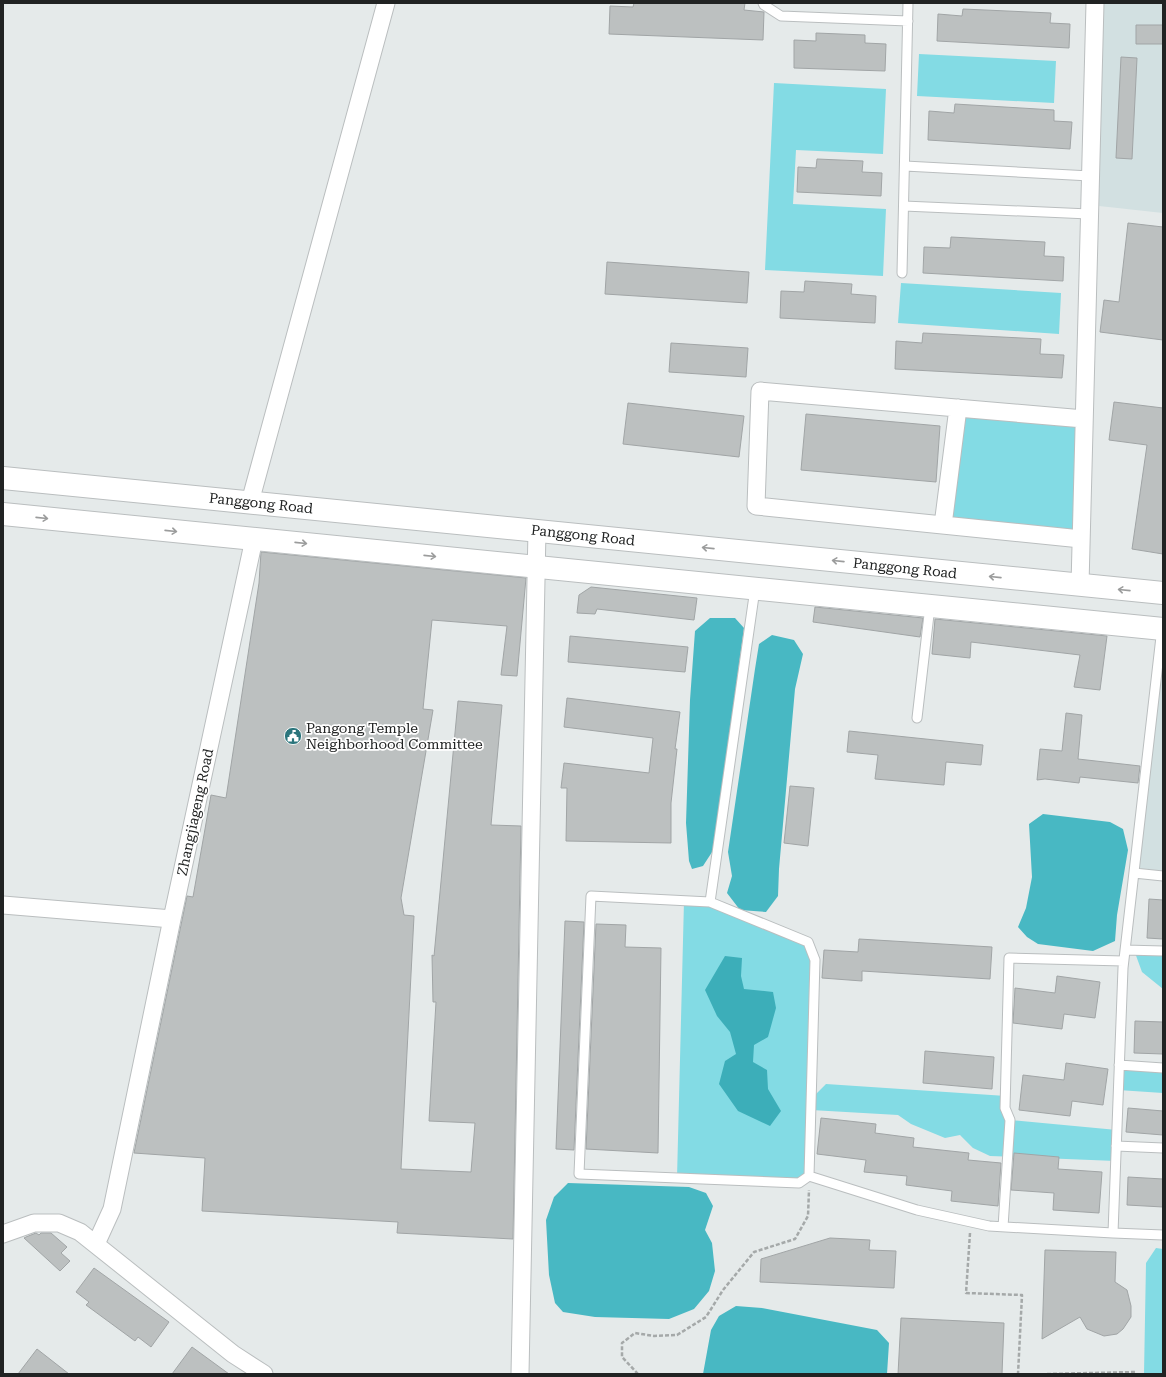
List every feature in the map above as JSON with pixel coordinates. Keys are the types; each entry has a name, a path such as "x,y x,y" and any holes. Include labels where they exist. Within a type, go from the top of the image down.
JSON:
{"main road":[{"name":"Panggong Road","path":"3,478 537,530 1163,594"},
{"path":"3,514 930,606 1163,626"}],"street":[{"path":"250,502 386,3"},
{"path":"1080,585 1095,3"},
{"path":"1081,539 756,506 760,391 1084,419"},
{"path":"943,525 958,408"},
{"path":"520,1374 537,530"},
{"name":"Zhangjiageng Road","path":"96,1244 112,1209 172,919 254,539"},
{"path":"3,905 172,919"},
{"path":"3,1234 34,1223 58,1223 80,1232 233,1354 264,1374"}],"lane":[{"path":"763,3 764,6 781,16 908,21"},
{"path":"902,273 908,3"},
{"path":"905,166 1090,176"},
{"path":"904,206 1089,214"},
{"path":"710,902 755,588"},
{"path":"917,718 930,606"},
{"path":"1113,1233 1123,961 1163,626"},
{"path":"1134,873 1163,876"},
{"path":"809,1176 815,960 808,942 710,902 591,896 579,1174 799,1182 809,1176 917,1210 989,1226 1163,1235"},
{"path":"1125,950 1163,951"},
{"path":"1003,1227 1010,1120 1005,1108 1009,958 1123,961"},
{"path":"1119,1066 1163,1068"},
{"path":"1116,1146 1163,1148"}],"path":[{"path":"638,1374 622,1357 622,1343 635,1333 654,1336 677,1336 706,1317 723,1290 754,1252 795,1239 808,1216 809,1176"},
{"path":"971,1222 966,1293 1022,1295 1018,1374"},
{"path":"1047,1374 1135,1372"}],"shaded area":[{"path":"1100,3 1163,3 1163,213 1090,205"},
{"path":"919,54 1056,61 1054,103 917,96"},
{"path":"774,83 886,89 883,154 796,150 793,204 886,209 883,276 765,270"},
{"path":"901,283 1061,293 1059,334 898,323"},
{"path":"958,408 1084,419 1081,539 943,525"},
{"path":"710,618 735,618 744,628 714,849 703,866 692,869 689,861 686,823 690,700 695,631"},
{"path":"1163,629 1163,876 1134,873"},
{"path":"772,635 794,640 803,654 795,689 779,869 778,896 766,912 740,910 727,893 732,876 728,852 759,644"},
{"path":"1043,814 1110,822 1123,829 1128,850 1117,915 1115,941 1093,951 1038,944 1027,937 1018,927 1026,908 1032,877 1029,824"},
{"path":"684,901 710,902 808,942 815,960 811,1099 826,1084 1006,1096 1010,1120 1117,1130 1116,1161 990,1156 973,1148 960,1135 945,1138 911,1124 898,1115 811,1110 809,1176 799,1183 677,1178"},
{"path":"1134,950 1163,951 1163,989 1142,972"},
{"path":"725,956 742,958 741,976 744,989 773,992 776,1008 768,1037 754,1045 753,1062 767,1070 768,1089 781,1111 770,1126 738,1111 719,1084 725,1061 736,1054 730,1032 717,1016 705,990"},
{"path":"1119,1065 1163,1068 1163,1093 1118,1090"},
{"path":"568,1183 689,1187 706,1193 713,1206 705,1230 712,1243 715,1271 709,1291 694,1309 669,1319 595,1317 563,1312 555,1303 549,1275 546,1220 554,1197"},
{"path":"1156,1248 1163,1249 1163,1374 1144,1374 1146,1263"},
{"path":"736,1306 762,1308 877,1330 889,1343 887,1374 703,1374 711,1330 719,1316"}],"building":[{"path":"634,3 745,3 744,10 764,12 763,40 609,34 610,6 633,7"},
{"path":"963,9 1051,13 1050,23 1070,24 1069,48 937,41 938,14 962,16"},
{"path":"1136,25 1163,25 1163,44 1136,44"},
{"path":"816,33 865,35 865,43 886,44 885,71 794,68 794,40 816,41"},
{"path":"1121,57 1137,58 1132,159 1116,158"},
{"path":"955,104 1054,110 1054,121 1072,122 1070,149 928,140 929,111 954,113"},
{"path":"817,159 863,161 862,172 882,173 881,196 797,192 798,167 816,168"},
{"path":"1128,223 1163,227 1163,340 1100,332 1104,300 1119,302"},
{"path":"951,237 1045,242 1044,256 1064,257 1063,281 923,273 924,247 950,248"},
{"path":"607,262 749,272 747,303 605,294"},
{"path":"805,281 852,284 851,294 876,296 875,323 780,318 781,291 804,292"},
{"path":"923,333 1041,339 1040,354 1064,355 1062,378 895,369 896,341 922,343"},
{"path":"671,343 748,348 746,377 669,372"},
{"path":"1114,402 1163,408 1163,554 1132,549 1147,445 1109,440"},
{"path":"628,403 744,416 739,457 623,444"},
{"path":"806,414 940,426 936,482 801,470"},
{"path":"261,552 526,578 517,676 501,675 507,626 432,620 423,709 433,710 401,898 404,915 414,916 401,1169 471,1172 475,1123 429,1121 436,1002 433,1002 432,955 434,956 458,701 502,705 491,825 521,826 513,1239 397,1233 398,1222 202,1211 205,1158 134,1153 187,896 193,897 211,795 226,798 259,583"},
{"path":"591,587 697,598 694,620 597,609 595,614 577,613 579,595"},
{"path":"815,607 923,618 920,637 813,622"},
{"path":"935,619 1107,636 1100,690 1074,687 1080,655 971,642 970,658 932,654"},
{"path":"570,636 688,647 685,672 568,662"},
{"path":"567,698 680,712 675,749 677,749 671,803 671,843 566,841 567,788 561,788 564,763 649,773 653,738 564,727"},
{"path":"1066,713 1082,715 1078,759 1140,766 1138,783 1080,777 1079,783 1045,779 1037,780 1040,749 1062,751"},
{"path":"849,731 983,745 981,765 946,762 944,785 875,779 878,755 847,752"},
{"path":"790,786 814,788 808,846 784,843"},
{"path":"1149,899 1163,900 1163,939 1147,938"},
{"path":"565,921 584,922 574,1150 556,1149"},
{"path":"596,924 626,925 625,947 661,948 658,1153 586,1149"},
{"path":"859,939 992,947 990,979 862,971 862,981 822,978 824,950 858,952"},
{"path":"1057,976 1100,982 1095,1018 1064,1014 1062,1029 1013,1023 1015,988 1055,993"},
{"path":"1135,1021 1163,1022 1163,1054 1134,1053"},
{"path":"925,1051 994,1057 992,1089 923,1083"},
{"path":"1066,1063 1108,1069 1103,1105 1072,1101 1070,1116 1019,1110 1023,1075 1064,1080"},
{"path":"1128,1108 1163,1111 1163,1135 1126,1132"},
{"path":"821,1118 876,1124 875,1133 914,1138 913,1147 969,1153 968,1160 1001,1163 998,1206 951,1201 952,1191 906,1185 907,1176 864,1172 866,1160 817,1154"},
{"path":"1014,1153 1059,1157 1058,1169 1102,1172 1099,1213 1053,1210 1054,1193 1011,1190"},
{"path":"1128,1177 1163,1179 1163,1207 1127,1205"},
{"path":"36,1233 39,1235 41,1233 51,1233 67,1247 61,1253 70,1261 60,1271 24,1238"},
{"path":"830,1238 870,1240 869,1250 896,1251 894,1288 760,1282 761,1259"},
{"path":"1045,1250 1116,1252 1115,1282 1127,1290 1131,1306 1131,1317 1123,1329 1117,1334 1104,1336 1087,1329 1080,1317 1042,1339"},
{"path":"94,1268 169,1322 151,1347 138,1337 135,1341 86,1305 89,1302 76,1292"},
{"path":"901,1318 1004,1323 1002,1374 898,1374"},
{"path":"192,1347 229,1374 172,1374"},
{"path":"37,1349 69,1374 18,1374"}],"place":[{"name":"Pangong Temple Neighborhood Committee","path":"293,736"}]}
